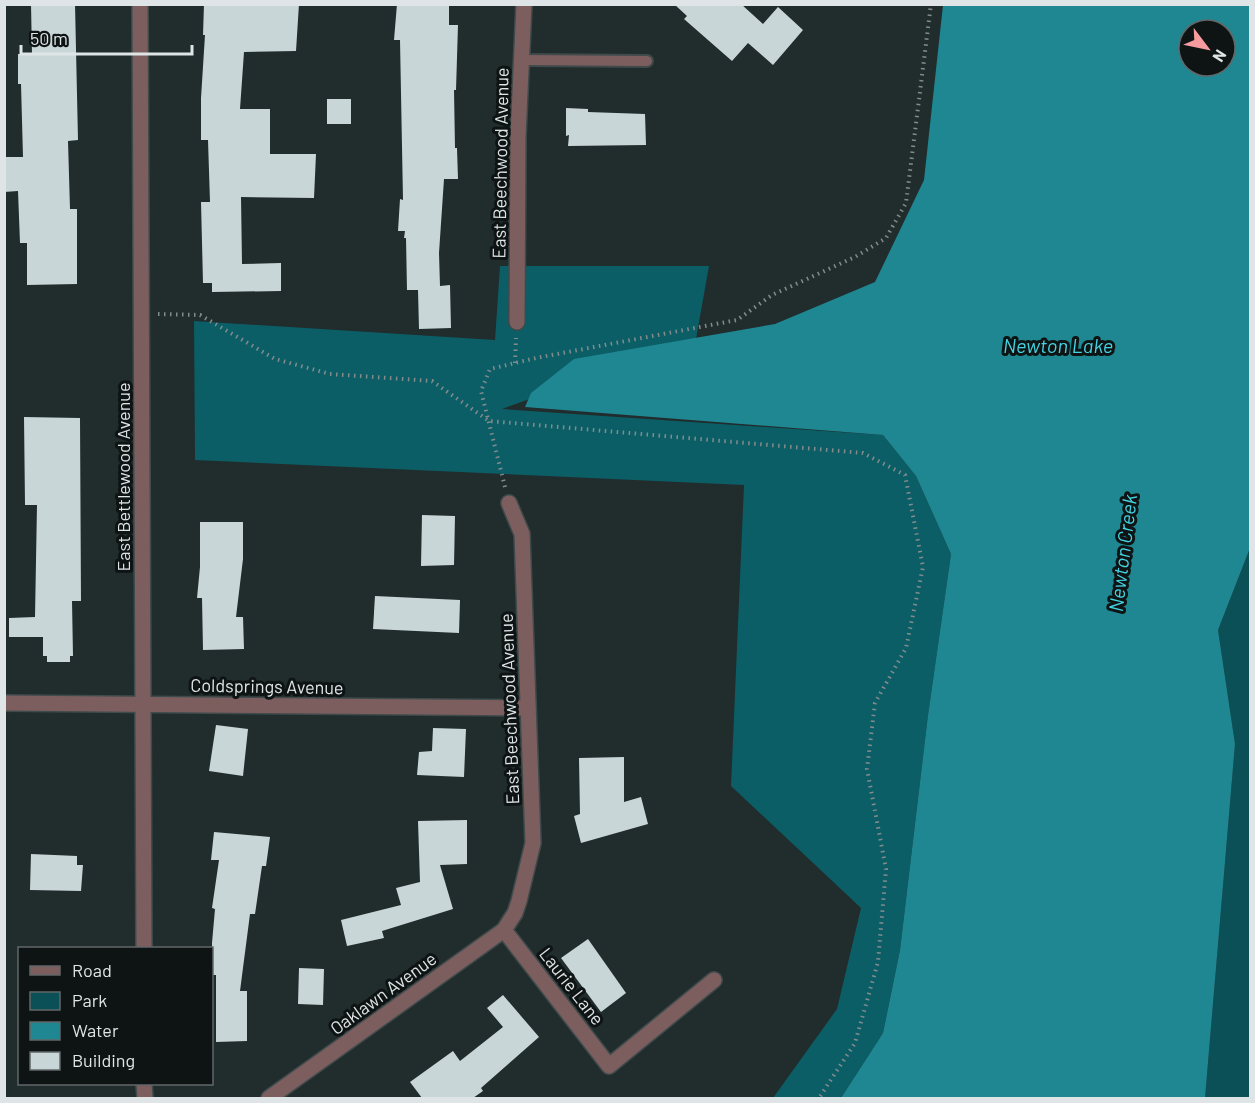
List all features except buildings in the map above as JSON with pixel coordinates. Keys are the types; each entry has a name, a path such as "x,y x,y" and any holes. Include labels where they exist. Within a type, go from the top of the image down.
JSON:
{"street":[{"name":"East Bettlewood Avenue","path":"140,4 144,947"},
{"name":"East Beechwood Avenue","path":"517,322 518,136 524,4"},
{"name":"East Beechwood Avenue","path":"508,503 522,534 533,843 514,913"},
{"name":"Coldsprings Avenue","path":"4,703 528,708"},
{"name":"Oaklawn Avenue","path":"269,1098 504,930 514,913"},
{"name":"Laurie Lane","path":"504,930 609,1066 714,980"}],"lane":[{"path":"522,60 648,61"}],"path":[{"path":"508,503 481,391 490,369 536,357 737,320 772,296 855,256 886,238 906,203 931,4"},
{"path":"141,314 200,315 275,359 330,374 432,381 489,422 863,453 905,475 923,567 906,648 874,703 867,769 886,869 878,962 855,1043 819,1098"}],"green space":[{"path":"1250,548 1250,1098 1205,1098 1235,744 1218,630"}],"shaded area":[{"path":"500,266 709,266 696,339 502,409 883,435 916,476 951,554 928,715 900,950 883,1033 841,1098 773,1098 837,1009 861,908 731,786 744,485 195,460 194,321 495,340"}],"water":[{"name":"Newton Lake","path":"943,5 1250,5 1250,548 1218,630 1235,744 1205,1098 841,1098 883,1033 900,950 928,715 951,554 916,476 883,435 525,407 531,393 574,359 775,324 875,282 924,180"}],"water label":[{"name":"Newton Creek","path":"1122,553"}]}
